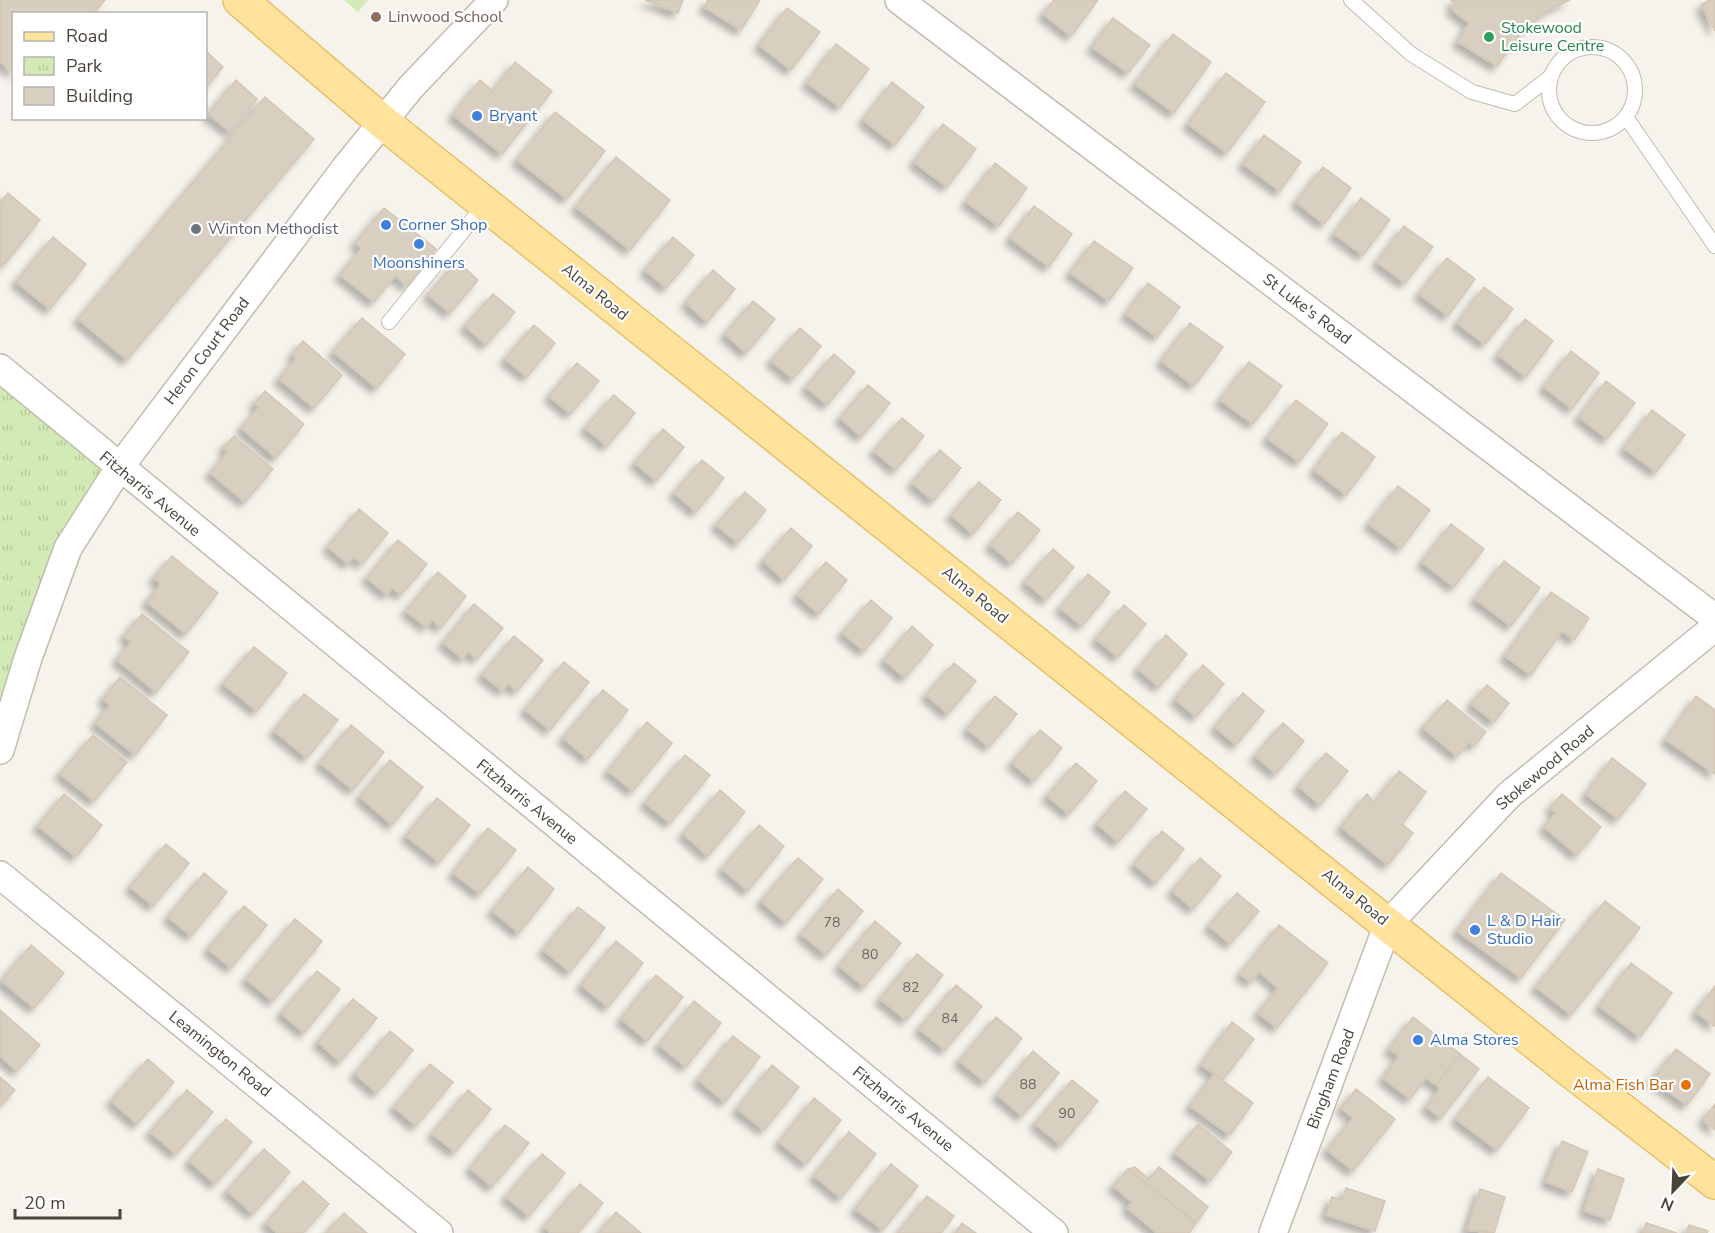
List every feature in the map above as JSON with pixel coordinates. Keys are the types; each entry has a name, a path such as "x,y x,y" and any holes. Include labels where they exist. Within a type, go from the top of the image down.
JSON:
{"main road":[{"name":"Alma Road","path":"240,0 384,123 485,204 1566,1067 1715,1182"}],"street":[{"name":"Heron Court Road","path":"0,750 28,658 68,548 118,468 346,167 411,87 494,0"},
{"name":"St Luke's Road","path":"899,0 1715,618"},
{"name":"Fitzharris Avenue","path":"0,368 118,468 1054,1233"},
{"name":"Stokewood Road","path":"1388,924 1509,795 1715,627"},
{"name":"Leamington Road","path":"0,875 439,1233"},
{"name":"Bingham Road","path":"1273,1233 1388,924"}],"lane":[{"path":"1351,0 1411,54 1472,92 1515,104 1550,77"},
{"path":"1592,46 1612,52 1628,65 1634,77 1635,91 1626,117 1615,127 1600,132 1586,132 1572,128 1560,119 1552,106 1548,92 1550,77 1556,64 1579,48 1592,46"},
{"path":"1626,117 1715,246"},
{"path":"389,322 485,204"}],"green space":[{"path":"344,0 368,0 358,12"},
{"path":"0,368 119,468 68,548 0,750"}],"building":[{"path":"0,0 105,0 95,12 12,12 12,71 0,62"},
{"path":"645,0 683,0 678,13"},
{"path":"708,0 760,0 741,30 704,7"},
{"path":"1054,0 1098,0 1071,36 1043,14"},
{"name":"Stokewood Leisure Centre","path":"1451,0 1570,0 1546,11 1521,33 1497,66 1458,42 1469,23 1452,10 1454,3"},
{"path":"1715,0 1715,31 1701,5"},
{"path":"787,8 820,32 791,70 759,45"},
{"path":"1113,18 1150,45 1128,73 1092,47"},
{"path":"1173,34 1211,62 1174,113 1135,84"},
{"path":"836,44 869,69 840,107 807,83"},
{"path":"207,52 223,67 207,86"},
{"path":"515,62 552,91 502,154 453,115 480,80 493,91"},
{"path":"1226,73 1265,102 1227,153 1188,124"},
{"path":"236,80 257,99 230,132 208,114"},
{"path":"892,82 924,107 895,145 863,120"},
{"name":"Winton Methodist","path":"265,97 314,139 127,360 78,319"},
{"path":"555,112 605,151 567,199 517,160"},
{"path":"943,124 976,149 947,187 914,162"},
{"path":"1264,135 1301,162 1280,191 1243,164"},
{"path":"616,157 670,200 630,250 576,207"},
{"path":"995,163 1027,188 999,226 966,202"},
{"path":"1323,167 1351,188 1324,224 1296,202"},
{"path":"8,193 40,220 4,265 0,262 0,203"},
{"path":"1361,198 1390,220 1363,255 1334,234"},
{"path":"1034,206 1072,234 1049,267 1010,238"},
{"path":"384,208 436,249 407,286 395,276 374,302 340,275 362,248 355,243"},
{"path":"1404,226 1433,247 1405,283 1377,262"},
{"path":"53,237 86,264 50,309 16,282"},
{"path":"673,237 694,255 666,288 645,270"},
{"path":"1094,241 1133,268 1109,301 1070,273"},
{"path":"1447,258 1475,279 1448,316 1419,294"},
{"path":"457,261 478,280 450,313 428,295"},
{"path":"713,270 735,289 707,322 686,303"},
{"path":"1148,283 1180,307 1157,337 1126,314"},
{"path":"1484,287 1513,309 1485,344 1457,323"},
{"path":"493,294 515,312 486,345 465,326"},
{"path":"753,301 775,319 746,353 725,334"},
{"path":"362,318 405,354 377,388 333,352"},
{"path":"1525,319 1553,341 1526,377 1498,355"},
{"path":"1190,323 1223,347 1194,386 1161,361"},
{"path":"534,325 555,343 527,377 505,359"},
{"path":"800,328 821,346 793,379 771,361"},
{"path":"303,341 342,375 314,408 279,379 296,358 292,354"},
{"path":"1571,351 1599,373 1572,409 1544,387"},
{"path":"834,354 855,372 827,405 806,387"},
{"path":"1249,362 1282,386 1253,424 1220,400"},
{"path":"577,363 599,381 570,414 549,396"},
{"path":"1606,381 1635,403 1607,439 1579,417"},
{"path":"868,385 890,403 861,437 840,418"},
{"path":"265,391 304,424 276,458 241,428 259,407 254,404"},
{"path":"614,395 635,413 607,446 585,428"},
{"path":"1296,400 1328,424 1299,462 1267,438"},
{"path":"1652,410 1685,435 1656,472 1624,448"},
{"path":"902,418 924,436 896,470 874,451"},
{"path":"663,429 684,447 656,481 635,463"},
{"path":"1342,432 1375,457 1346,495 1314,470"},
{"path":"234,436 273,469 245,502 210,473 228,452 223,448"},
{"path":"940,450 961,468 933,501 912,483"},
{"path":"702,460 724,478 696,512 674,493"},
{"path":"979,482 1001,500 973,534 951,515"},
{"path":"1398,486 1430,510 1401,548 1369,524"},
{"path":"745,492 766,510 738,543 716,525"},
{"path":"359,509 388,533 362,564 354,557 348,564 328,547"},
{"path":"1018,512 1040,530 1012,563 990,545"},
{"path":"1451,524 1484,549 1454,587 1422,562"},
{"path":"791,528 812,546 784,580 763,561"},
{"path":"398,540 427,564 401,595 392,588 387,595 367,578"},
{"path":"1053,549 1074,567 1046,600 1025,582"},
{"path":"172,556 218,593 186,634 147,602 161,584 154,578"},
{"path":"1504,561 1540,588 1511,626 1475,599"},
{"path":"826,562 847,580 819,614 797,595"},
{"path":"438,572 466,596 441,628 432,620 426,627 406,611"},
{"path":"1088,574 1110,592 1082,626 1060,608"},
{"path":"1551,592 1589,618 1574,640 1562,631 1531,675 1505,656"},
{"path":"871,600 892,618 864,651 842,633"},
{"path":"474,604 503,628 477,659 468,652 463,659 443,643"},
{"path":"1124,605 1146,624 1118,657 1096,639"},
{"path":"142,614 189,652 156,692 117,660 131,642 124,636"},
{"path":"912,626 933,645 905,678 884,660"},
{"path":"1166,635 1187,654 1159,687 1138,669"},
{"path":"514,636 543,660 517,691 508,684 503,691 482,675"},
{"path":"254,647 287,673 257,711 223,684"},
{"path":"564,662 589,682 550,730 525,710"},
{"path":"954,663 976,681 948,714 926,695"},
{"path":"1203,665 1224,684 1196,717 1175,699"},
{"path":"120,677 167,715 135,755 95,723 110,705 103,699"},
{"path":"1487,685 1509,703 1494,722 1471,704"},
{"path":"603,690 628,710 588,759 563,738"},
{"path":"1243,693 1264,711 1236,745 1215,727"},
{"path":"304,694 338,720 307,758 274,731"},
{"path":"995,696 1017,714 989,747 967,729"},
{"path":"1696,696 1715,710 1715,774 1666,740"},
{"path":"1447,700 1486,732 1474,746 1469,742 1457,756 1423,728"},
{"path":"647,722 672,743 633,791 608,771"},
{"path":"1283,723 1304,741 1276,774 1255,756"},
{"path":"351,725 384,752 353,790 320,763"},
{"path":"1040,730 1062,748 1034,781 1012,763"},
{"path":"93,735 127,762 94,801 60,774"},
{"path":"1326,753 1348,771 1320,805 1298,786"},
{"path":"685,755 710,775 670,823 645,803"},
{"path":"1612,758 1646,784 1618,819 1586,794"},
{"path":"390,760 423,787 392,825 360,797"},
{"path":"1076,763 1097,781 1069,814 1047,796"},
{"path":"1399,771 1426,792 1402,824 1413,833 1388,865 1341,827 1367,794 1374,803"},
{"path":"720,790 745,812 708,856 683,834"},
{"path":"1125,791 1147,809 1118,842 1097,824"},
{"path":"64,794 102,825 76,857 38,826"},
{"path":"1562,794 1601,827 1577,855 1544,827 1556,813 1550,808"},
{"path":"437,798 470,825 439,862 406,836"},
{"path":"759,825 784,846 748,891 722,869"},
{"path":"488,828 516,850 480,894 453,873"},
{"path":"1162,831 1184,849 1156,883 1134,864"},
{"path":"166,844 189,863 153,906 130,887"},
{"path":"798,858 823,879 786,923 761,901"},
{"path":"1200,858 1221,876 1193,909 1172,891"},
{"path":"528,867 554,889 519,933 492,911"},
{"path":"204,873 227,892 191,936 168,917"},
{"path":"1501,873 1565,920 1521,978 1457,931"},
{"path":"838,889 863,911 826,955 801,934"},
{"path":"1237,893 1259,911 1230,944 1209,926"},
{"path":"1605,901 1640,928 1571,1015 1536,987"},
{"path":"244,906 267,925 231,968 208,949"},
{"path":"578,907 605,928 570,972 543,950"},
{"path":"295,919 322,941 273,1001 246,979"},
{"path":"875,921 901,943 864,987 839,966"},
{"path":"1279,925 1328,963 1277,1028 1258,1013 1278,988 1259,972 1251,982 1240,974"},
{"path":"616,941 643,963 608,1007 581,985"},
{"path":"31,945 64,973 34,1008 1,981"},
{"path":"917,954 943,975 906,1020 880,999"},
{"path":"1631,963 1672,993 1640,1037 1599,1006"},
{"path":"317,971 340,989 304,1033 281,1013"},
{"path":"656,975 683,997 647,1041 621,1019"},
{"path":"956,985 982,1006 945,1050 919,1029"},
{"path":"1715,986 1715,1025 1714,1026 1696,1012"},
{"path":"353,999 377,1018 340,1062 318,1042"},
{"path":"694,1001 721,1023 686,1067 659,1045"},
{"path":"0,1010 40,1045 17,1071 0,1056"},
{"path":"996,1017 1022,1038 985,1082 959,1061"},
{"path":"1413,1017 1460,1054 1436,1085 1426,1078 1410,1099 1383,1078 1399,1056 1389,1049"},
{"path":"1232,1022 1254,1039 1223,1080 1201,1065"},
{"path":"390,1031 413,1050 377,1093 355,1074"},
{"path":"733,1036 760,1057 725,1102 698,1080"},
{"path":"1676,1049 1710,1074 1687,1105 1652,1080"},
{"path":"1033,1051 1059,1073 1022,1116 997,1095"},
{"path":"1460,1054 1479,1069 1441,1118 1426,1107 1440,1089 1436,1085"},
{"path":"148,1059 174,1082 137,1124 111,1101"},
{"path":"430,1064 453,1082 416,1126 394,1107"},
{"path":"772,1065 799,1087 764,1130 737,1109"},
{"path":"1214,1074 1253,1103 1230,1135 1190,1106"},
{"path":"0,1077 15,1090 0,1106"},
{"path":"1488,1077 1529,1108 1497,1150 1456,1119"},
{"path":"1072,1080 1098,1101 1061,1145 1035,1124"},
{"path":"1356,1089 1395,1119 1353,1171 1327,1150 1353,1118 1341,1108"},
{"path":"187,1090 213,1112 176,1154 150,1132"},
{"path":"468,1090 491,1109 455,1152 432,1134"},
{"path":"814,1098 841,1120 806,1164 779,1142"},
{"path":"1715,1104 1715,1130 1703,1120"},
{"path":"226,1119 252,1142 215,1184 189,1161"},
{"path":"1198,1124 1232,1152 1210,1181 1175,1153"},
{"path":"505,1125 529,1143 492,1187 470,1168"},
{"path":"849,1132 876,1154 841,1198 814,1176"},
{"path":"1562,1141 1588,1152 1572,1192 1546,1182"},
{"path":"264,1149 290,1172 253,1214 227,1191"},
{"path":"542,1154 565,1173 529,1216 506,1197"},
{"path":"891,1164 918,1186 883,1230 855,1209"},
{"path":"1135,1167 1149,1179 1159,1167 1208,1207 1196,1223 1128,1169"},
{"path":"1128,1169 1196,1223 1189,1233 1157,1233 1127,1208 1132,1202 1113,1186"},
{"path":"1598,1169 1624,1179 1610,1220 1584,1211"},
{"path":"303,1181 329,1204 303,1233 277,1233 266,1223"},
{"path":"580,1184 603,1203 578,1233 551,1233 544,1227"},
{"path":"1346,1188 1385,1201 1375,1231 1326,1215 1332,1197 1342,1200"},
{"path":"1480,1189 1505,1197 1494,1233 1467,1230"},
{"path":"927,1196 954,1216 941,1233 898,1233"},
{"path":"616,1212 641,1233 599,1233"},
{"path":"344,1213 367,1233 326,1233"},
{"path":"962,1223 976,1233 955,1233"},
{"path":"1646,1223 1677,1233 1643,1233"},
{"path":"1689,1225 1708,1231 1707,1233 1686,1233"}],"place":[{"name":"Linwood School","path":"376,17"},
{"name":"Stokewood Leisure Centre","path":"1489,37"},
{"name":"Bryant","path":"477,116"},
{"name":"Corner Shop","path":"386,225"},
{"name":"Winton Methodist","path":"196,229"},
{"name":"Moonshiners","path":"419,244"},
{"name":"L & D Hair Studio","path":"1475,930"},
{"name":"Alma Stores","path":"1418,1040"},
{"name":"Alma Fish Bar","path":"1686,1085"}]}
